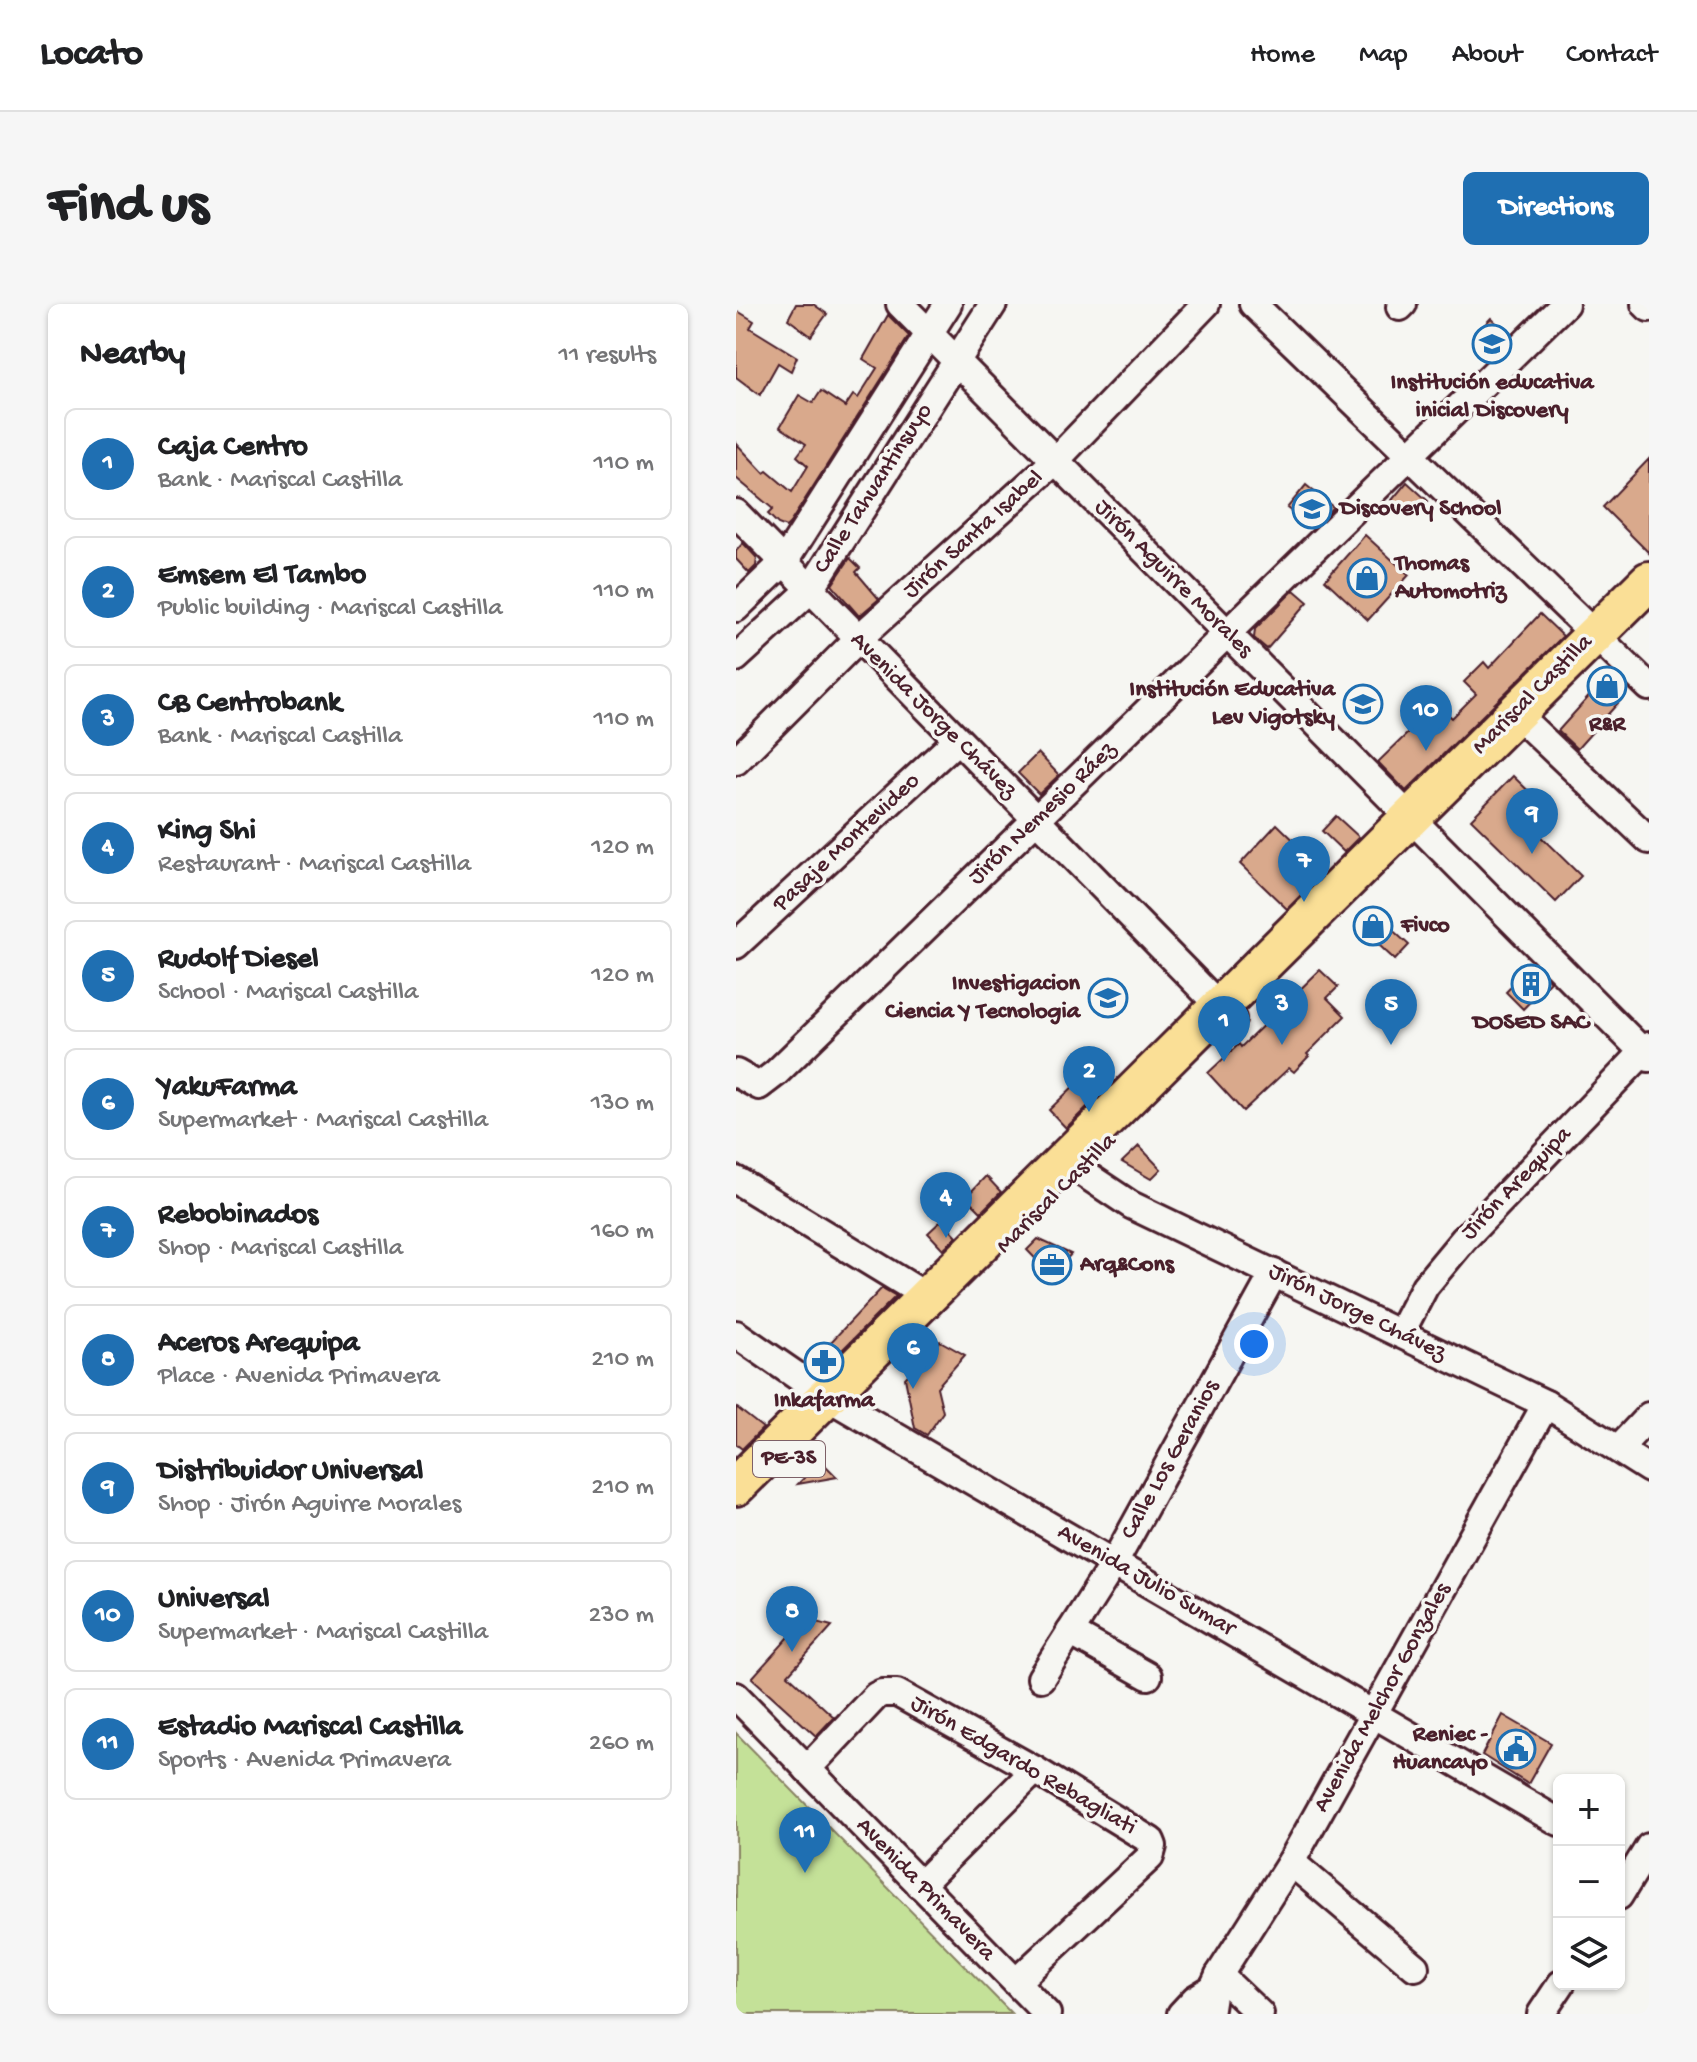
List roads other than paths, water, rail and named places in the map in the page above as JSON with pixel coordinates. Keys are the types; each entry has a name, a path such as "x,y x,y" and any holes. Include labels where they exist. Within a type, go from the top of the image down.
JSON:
{"highway":[{"name":"Mariscal Castilla","path":"1418,824 1531,728 1649,581"},
{"name":"Mariscal Castilla","path":"736,1486 834,1401 1603,642 1649,612"},
{"name":"Mariscal Castilla","path":"834,1401 926,1296 1074,1164"},
{"name":"PE-3S","path":"736,1513 834,1401"}],"street":[{"name":"Jirón Aguirre Morales","path":"900,304 1647,1052"},
{"name":"Calle Tahuantinsuyo","path":"736,608 784,562 948,304"},
{"name":"Calle Tahuantinsuyo","path":"736,658 810,590 993,304"},
{"name":"Jirón Santa Isabel","path":"736,761 858,639 1055,461 1206,304"},
{"path":"1253,304 1649,687"},
{"name":"Jirón Nemesio Ráez","path":"748,1080 776,1073 1565,304"},
{"path":"1645,304 1649,308"},
{"name":"Avenida Jorge Chávez","path":"736,513 1226,1013"},
{"path":"1531,728 1649,840"},
{"name":"Pasaje Montevideo","path":"736,945 957,740"},
{"name":"Jirón Arequipa","path":"1400,1334 1425,1286 1464,1239 1647,1052"},
{"name":"Jirón Jorge Chávez","path":"1074,1164 1131,1205 1546,1404 1649,1469"},
{"path":"736,1180 926,1296"},
{"name":"Calle Los Geranios","path":"1041,1678 1114,1563 1274,1273"},
{"name":"Avenida Julio Sumar","path":"736,1334 834,1401 1553,1818"},
{"name":"Avenida Melchor Gonzales","path":"1181,2014 1195,1999 1214,1992 1291,1862 1546,1404"},
{"path":"1618,1449 1649,1416"},
{"path":"1070,1632 1148,1676"},
{"name":"Jirón Edgardo Rebagliati","path":"807,1769 876,1696 897,1693 1035,1770 1145,1837 1153,1846 1150,1857 1016,1982"},
{"name":"Avenida Primavera","path":"736,1696 1047,2014"},
{"path":"920,1885 1035,1770"},
{"path":"1291,1862 1415,1967"},
{"path":"1625,1886 1639,1862"},
{"path":"1541,2014 1557,1990"},
{"path":"1214,1992 1260,2014"}],"place":[{"name":"Institución educativa inicial Discovery","path":"1492,344"},
{"name":"Discovery School","path":"1312,509"},
{"name":"Thomas Automotriz","path":"1367,578"},
{"name":"R&R","path":"1607,686"},
{"name":"Institución Educativa Lev Vigotsky","path":"1363,704"},
{"name":"Universal","path":"1426,751"},
{"name":"Distribuidor Universal","path":"1532,854"},
{"name":"Rebobinados","path":"1304,902"},
{"name":"Fivco","path":"1373,926"},
{"name":"DOSED SAC","path":"1531,984"},
{"name":"Investigacion Ciencia Y Tecnologia","path":"1108,998"},
{"name":"CB Centrobank","path":"1282,1045"},
{"name":"Rudolf Diesel","path":"1391,1045"},
{"name":"Caja Centro","path":"1224,1062"},
{"name":"Emsem El Tambo","path":"1089,1112"},
{"name":"King Shi","path":"946,1238"},
{"name":"Arq&Cons","path":"1052,1265"},
{"name":"Inkafarma","path":"824,1362"},
{"name":"YakuFarma","path":"913,1389"},
{"name":"Aceros Arequipa","path":"792,1652"},
{"name":"Reniec - Huancayo","path":"1516,1749"},
{"name":"Estadio Mariscal Castilla","path":"805,1873"}]}
